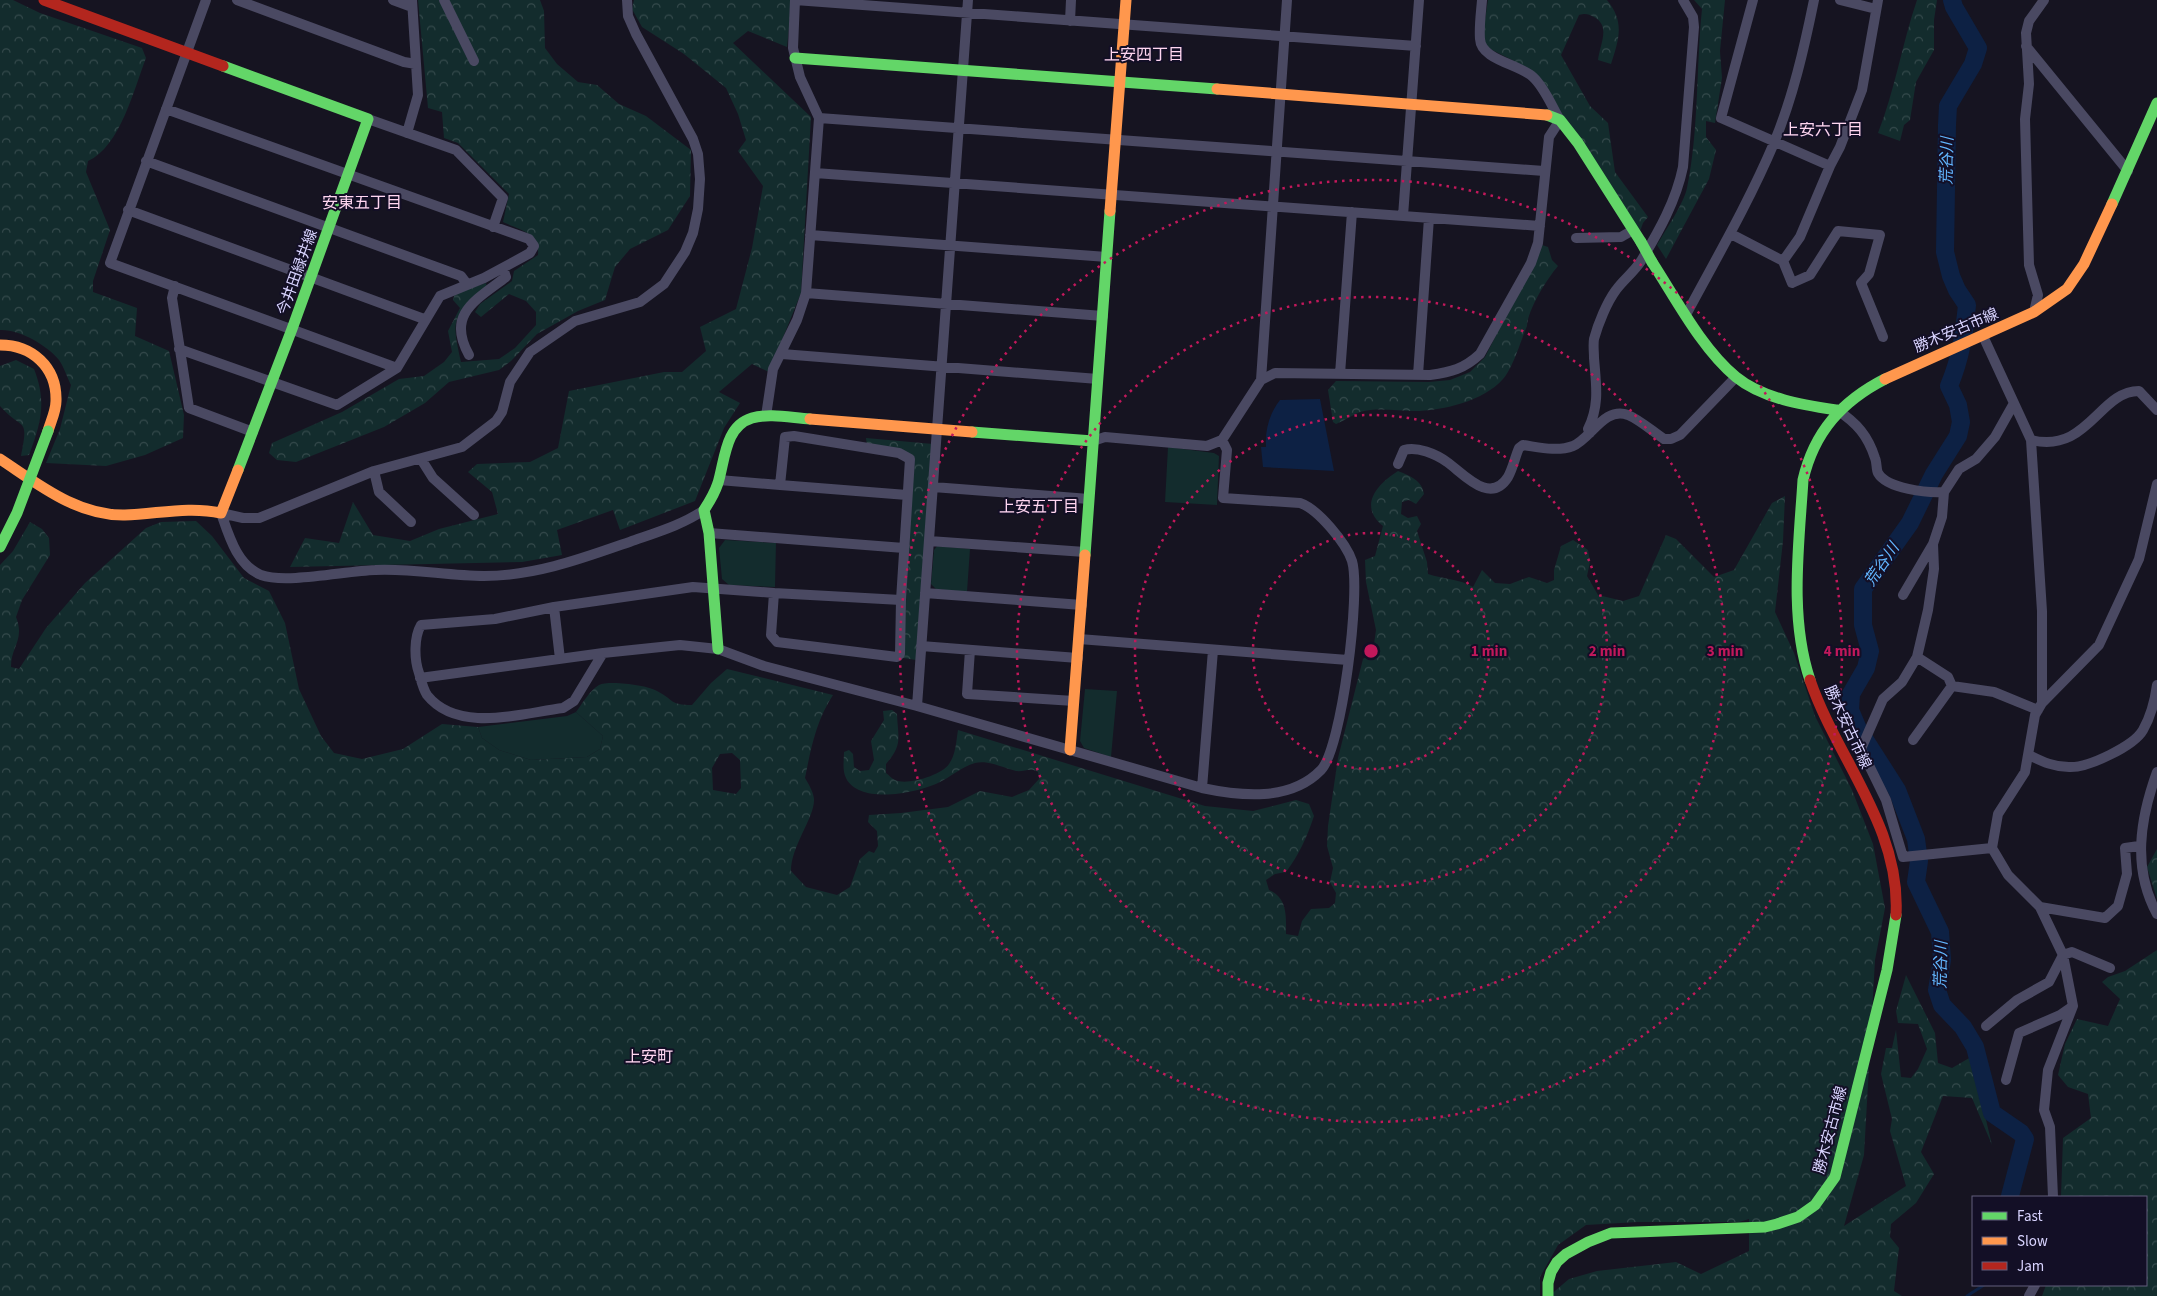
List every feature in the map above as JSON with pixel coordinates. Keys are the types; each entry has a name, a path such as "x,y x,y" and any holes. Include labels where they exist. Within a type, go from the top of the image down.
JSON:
{"main road":[{"path":"44,0 368,119"},
{"path":"1070,750 1126,0"},
{"path":"795,58 1541,113 1560,120 1578,143 1652,262 1708,347 1736,377 1763,392 1804,405 1837,410"},
{"name":"勝木安古市線","path":"1548,1296 1550,1276 1558,1263 1572,1249 1591,1240 1611,1233 1765,1227 1787,1223 1802,1216 1816,1206 1827,1193 1835,1176 1888,964 1897,915 1896,886 1888,851 1877,823 1817,700 1801,648 1796,595 1804,480 1814,448 1837,410 1871,386 2034,312 2067,289 2088,257 2128,171 2157,102"},
{"name":"今井田緑井線","path":"221,514 349,176 368,119"},
{"path":"0,345 18,346 41,359 50,370 55,382 57,399 48,431 17,514 0,547"},
{"path":"718,650 709,534 704,510 713,496 719,480 731,433 740,423 756,416 766,416 1093,441"},
{"path":"0,459 72,504 94,512 122,515 172,508 194,508 221,514"}],"street":[{"path":"206,0 110,263 397,368"},
{"path":"237,0 404,62 416,64"},
{"path":"393,0 412,4 418,95 407,133"},
{"path":"444,0 474,60"},
{"path":"221,514 243,518 259,518 374,471 451,451 470,443 502,412 510,382 530,352 575,321 640,302 650,296 668,279 685,252 693,233 698,209 700,179 698,154 693,139 636,34 628,16 627,0"},
{"path":"766,416 773,368 782,354 797,320 806,293 819,118 800,77 795,58 793,48 795,0 1416,46"},
{"path":"916,706 938,429 968,0"},
{"path":"1070,21 1071,0"},
{"path":"1261,380 1287,0"},
{"path":"1403,216 1420,0"},
{"path":"1093,441 1104,437 1207,446 1222,440 1243,403 1261,380 1274,373 1418,375 1452,372 1468,365 1480,354 1530,263 1538,243 1544,171 1549,138 1560,120 1535,79 1527,72 1483,50 1480,40 1482,0"},
{"path":"1590,433 1588,429 1597,406 1598,388 1594,339 1604,309 1616,289 1627,279 1640,262 1669,210 1679,187 1683,167 1694,27 1693,17 1684,0"},
{"path":"1752,0 1721,118 1830,166"},
{"path":"1687,313 1732,234 1774,142 1796,82 1814,0"},
{"path":"1783,261 1800,237 1840,147 1862,90 1877,4 1840,0"},
{"path":"2034,312 2038,295 2029,265 2026,119 2029,84 2026,33 2029,21 2044,0"},
{"path":"2026,46 2128,171"},
{"path":"166,109 529,239 534,246 530,253 503,268 440,296 424,319 397,368 338,405 273,380 179,349"},
{"path":"819,118 1544,171"},
{"path":"368,119 456,150 503,198 494,227"},
{"path":"146,161 460,276 467,284"},
{"path":"814,173 1540,226"},
{"path":"128,210 424,319"},
{"path":"1340,374 1352,212"},
{"path":"1418,375 1429,218"},
{"path":"1576,238 1621,237 1633,230"},
{"path":"1732,234 1783,261 1792,282 1810,275 1838,231 1880,235 1869,274 1861,284 1883,337"},
{"path":"810,235 1107,257"},
{"path":"469,355 461,340 459,326 475,301 506,277 503,268"},
{"path":"175,286 172,298 189,408 253,432"},
{"path":"806,293 1103,316"},
{"path":"1980,338 1999,367 2013,405 2031,440 2042,611 2040,706 2025,772 1998,814 1992,848 2008,874 2040,907 2063,956 2073,1006 2048,1070 2044,1110 2050,1127 2053,1196"},
{"path":"782,354 1098,379"},
{"path":"1398,464 1404,450 1411,448 1446,461 1471,483 1480,488 1500,485 1507,477 1522,445 1550,449 1570,447 1590,433 1606,417 1615,414 1627,415 1664,439 1671,439 1680,435 1736,377"},
{"path":"2031,440 2046,444 2063,440 2092,422 2106,407 2129,391 2139,391 2157,410"},
{"path":"1902,595 1933,544 1942,517 1944,492 1959,470 1976,459 1995,437 2013,405"},
{"path":"1837,410 1862,429 1870,440 1878,473 1890,484 1931,493 1944,492"},
{"path":"774,593 770,635 777,642 898,657 900,654 901,600 910,460 899,453 794,436 784,437 780,485"},
{"path":"420,678 603,653 680,645 718,650 764,666 916,706 1202,788 1235,795 1258,795 1282,791 1306,781 1322,770 1329,757 1346,687 1353,604 1353,564 1348,549 1310,507 1300,503 1223,498 1227,450 1222,440"},
{"path":"421,459 433,478 474,515"},
{"path":"374,471 379,492 411,522"},
{"path":"719,480 907,495"},
{"path":"2040,706 2099,645 2139,559 2156,502 2157,484"},
{"path":"933,487 1089,499"},
{"path":"221,514 232,544 250,568 260,574 284,578 377,570 468,576 511,575 579,560 683,522 704,510"},
{"path":"709,534 904,548"},
{"path":"929,541 1085,552"},
{"path":"1933,544 1934,569 1917,657 1902,682 1883,699 1861,749 1886,800 1903,858 1992,848"},
{"path":"603,653 574,700 562,708 481,719 446,711 427,694 416,666 417,633 421,625 495,619 554,607 693,587 901,600"},
{"path":"925,593 1082,605"},
{"path":"554,607 560,659"},
{"path":"1079,640 1348,660"},
{"path":"921,646 1078,658"},
{"path":"970,650 967,694 1074,702"},
{"path":"1202,788 1212,650"},
{"path":"1917,657 1948,677 1952,686"},
{"path":"2029,754 2049,765 2072,768 2113,754 2129,744 2143,730 2154,702 2157,685"},
{"path":"1952,686 1994,692 2040,706"},
{"path":"1913,740 1952,686"},
{"path":"2157,772 2146,808 2139,846 2146,895 2157,914"},
{"path":"2040,907 2105,918 2118,906 2125,882 2127,874 2125,848 2139,846"},
{"path":"1986,1026 2017,1000 2049,982 2063,956 2072,952 2110,968"},
{"path":"2006,1080 2019,1033 2060,1015 2073,1006"}],"green space":[{"path":"0,0 13,0 40,13 142,48 146,58 125,116 109,143 99,154 88,161 86,172 110,230 93,281 93,292 137,308 135,336 169,351 184,415 183,438 145,455 106,466 46,463 60,429 71,385 64,369 54,354 24,335 0,330"},
{"path":"418,0 540,0 544,11 545,48 557,64 578,82 597,85 619,104 646,116 691,150 690,196 668,230 630,249 615,267 605,300 578,311 537,334 511,361 499,370 449,382 425,403 384,427 296,462 277,460 269,453 272,443 342,412 399,379 424,376 444,362 452,352 448,331 460,308 453,300 455,293 486,283 487,289 467,306 457,320 456,336 461,362 499,359 515,348 536,325 536,312 526,301 509,294 481,317 475,312 480,304 512,281 514,271 538,255 538,248 536,242 528,233 503,222 509,194 458,143 444,138 442,112 428,108"},
{"path":"634,0 792,0 787,47 748,31 733,43 811,117 801,293 769,372 752,364 719,392 740,403 724,428 695,501 620,530 613,510 557,530 562,555 522,562 290,567 305,538 339,543 353,502 373,535 410,541 439,529 498,514 492,492 468,472 477,464 530,462 558,448 569,391 664,372 682,372 706,351 700,327 736,309 752,248 763,186 738,151 746,140 738,114 726,88 684,54 642,27 632,9"},
{"path":"1488,0 1607,0 1613,8 1619,31 1611,64 1598,60 1603,36 1602,25 1594,17 1587,14 1579,15 1561,55 1590,106 1608,123 1615,172 1648,217 1643,223 1638,237 1554,107 1514,61 1486,47 1482,39"},
{"path":"1694,0 1725,0 1720,51 1722,78 1715,123 1706,121 1706,137 1716,150 1709,179 1666,259 1657,245 1685,194 1694,144 1702,9"},
{"path":"1917,0 1937,0 1934,20 1934,50 1916,82 1910,120 1904,125 1900,141 1878,133"},
{"path":"1542,245 1548,247 1552,260 1558,266 1534,303 1527,326 1507,374 1495,387 1474,399 1449,407 1425,411 1381,409 1357,413 1336,424 1333,422 1328,390 1336,381 1429,382 1450,380 1470,372 1485,357"},
{"path":"16,360 34,369 41,402 37,433 29,455 21,456 24,429 22,425 0,406 0,366"},
{"path":"866,438 933,444 916,660 903,658 914,459 867,446"},
{"path":"1168,447 1214,453 1219,456 1217,505 1165,502"},
{"path":"1398,471 1415,479 1423,489 1424,494 1416,504 1409,500 1402,502 1401,514 1408,518 1417,516 1421,524 1417,531 1427,562 1428,574 1463,582 1473,587 1482,570 1495,583 1510,584 1529,577 1547,583 1554,580 1554,570 1561,546 1573,540 1588,550 1590,562 1587,576 1598,595 1623,601 1639,596 1666,535 1676,539 1714,577 1734,570 1772,503 1785,496 1783,541 1775,612 1794,653 1815,716 1852,790 1873,844 1885,908 1875,960 1864,1155 1844,1226 1906,1186 1890,1131 1892,1119 1881,1074 1886,1048 1892,1048 1896,1030 1901,1077 1911,1078 1918,1069 1927,1049 1918,1024 1898,1023 1896,1011 1906,975 1935,1033 1938,1063 1952,1068 1971,1057 1992,1145 1972,1098 1943,1096 1921,1152 1934,1174 1916,1203 1891,1224 1890,1237 1899,1248 1894,1291 1902,1296 1549,1296 1569,1279 1597,1271 1676,1262 1701,1274 1749,1251 1749,1219 1739,1222 1638,1222 1586,1225 1558,1245 1540,1277 1540,1296 0,1296 0,565 13,551 30,522 42,529 49,538 50,555 22,600 16,617 19,632 11,667 19,669 46,628 85,583 146,528 161,522 196,521 212,536 244,578 269,591 285,623 299,689 321,736 334,753 362,759 403,749 442,724 478,727 482,738 499,750 531,760 587,757 600,749 603,736 576,712 589,694 599,685 619,683 645,687 663,694 676,703 692,705 711,683 727,669 833,695 822,715 812,745 805,778 813,793 813,806 792,861 791,871 806,887 837,895 850,887 860,859 869,851 874,853 878,846 877,831 868,822 869,815 948,807 980,791 1012,797 1029,790 1039,779 1038,772 1035,771 1016,771 991,763 980,762 965,767 929,787 903,793 875,794 863,792 853,786 846,778 844,752 849,750 853,754 854,767 860,771 869,770 874,760 871,741 884,720 883,711 892,710 897,714 898,741 895,751 886,764 886,773 900,781 908,782 924,778 945,768 953,756 958,730 1205,806 1253,811 1296,800 1309,804 1314,816 1299,852 1286,872 1275,874 1266,880 1269,890 1275,893 1283,903 1286,915 1286,934 1298,936 1302,921 1311,909 1329,908 1335,903 1336,893 1330,882 1333,868 1327,846 1328,826 1338,758 1363,659 1373,651 1376,630 1366,582 1365,560 1375,556 1383,526 1372,511 1371,503 1377,489","holes":["732,753 740,760 741,788 736,794 713,790 712,768 720,754"]},
{"path":"725,540 776,543 775,587 729,585 722,579 719,548"},
{"path":"937,546 970,549 967,592 936,589 931,584 934,550"},
{"path":"1085,689 1117,691 1111,757 1084,748 1080,741"},
{"path":"576,712 603,736 600,749 587,757 531,760 499,750 482,738 478,727 567,716"},
{"path":"2157,849 2157,899 2147,867"},
{"path":"2157,950 2157,1296 2042,1296 2046,1286 2147,1286 2147,1196 2061,1196 2063,1138 2091,1118 2088,1094 2068,1087 2058,1075 2065,1044 2077,1019 2108,1026 2120,999 2102,982 2108,977 2125,971"}],"water":[{"path":"1320,399 1334,471 1263,467 1261,447 1266,447 1268,422 1280,400"}],"waterway":[{"name":"荒谷川","path":"1952,0 1954,7 1978,48 1973,64 1948,106 1947,125 1945,252 1951,276 1957,290 1967,305 1961,346 1949,386 1958,405 1961,422 1958,436 1934,474 1910,523 1863,589 1863,625 1870,651 1866,668 1851,694 1850,710 1858,729 1897,790 1916,839 1919,861 1916,882 1940,932 1942,960 1937,990 1942,1005 1963,1027 1975,1047 1992,1113 2021,1133 2025,1139 2010,1196"},
{"name":"荒谷川","path":"1967,1296 1982,1286"}],"traffic: fast":[{"path":"795,58 1217,89"},
{"path":"223,66 368,119 292,329 238,470"},
{"path":"2112,204 2157,103"},
{"path":"1547,115 1560,120 1578,143 1641,242"},
{"path":"1085,555 1110,211"},
{"path":"1641,242 1652,262"},
{"path":"1652,262 1701,338 1724,366 1736,377 1747,385 1771,396 1837,410"},
{"path":"1810,680 1799,631 1797,581 1803,480 1814,447 1832,420 1856,397 1885,379"},
{"path":"718,649 709,533 704,510 717,486 731,436 736,428 752,418 773,416 810,419"},
{"path":"0,547 17,513 48,431"},
{"path":"972,432 1093,441"},
{"path":"1548,1296 1548,1283 1551,1272 1557,1262 1566,1254 1588,1242 1611,1233 1765,1227 1798,1217 1815,1205 1835,1177 1887,970 1896,915"}],"traffic: slow":[{"path":"1110,211 1126,0"},
{"path":"1217,89 1547,115"},
{"path":"1885,379 2034,312 2067,289 2084,264 2112,204"},
{"path":"0,345 22,349 40,360 47,368 52,378 56,401 48,431"},
{"path":"810,419 972,432"},
{"path":"0,459 44,488 74,504 107,514 125,515 185,510 221,513 238,470"},
{"path":"1070,750 1085,555"}],"traffic: jam":[{"path":"44,0 223,66"},
{"path":"1810,680 1822,709 1878,823 1888,852 1895,883 1896,915"}],"district":[{"name":"上安四丁目","path":"1144,54"},
{"name":"上安六丁目","path":"1823,129"},
{"name":"安東五丁目","path":"362,202"},
{"name":"上安五丁目","path":"1039,506"},
{"name":"上安町","path":"649,1056"}]}
